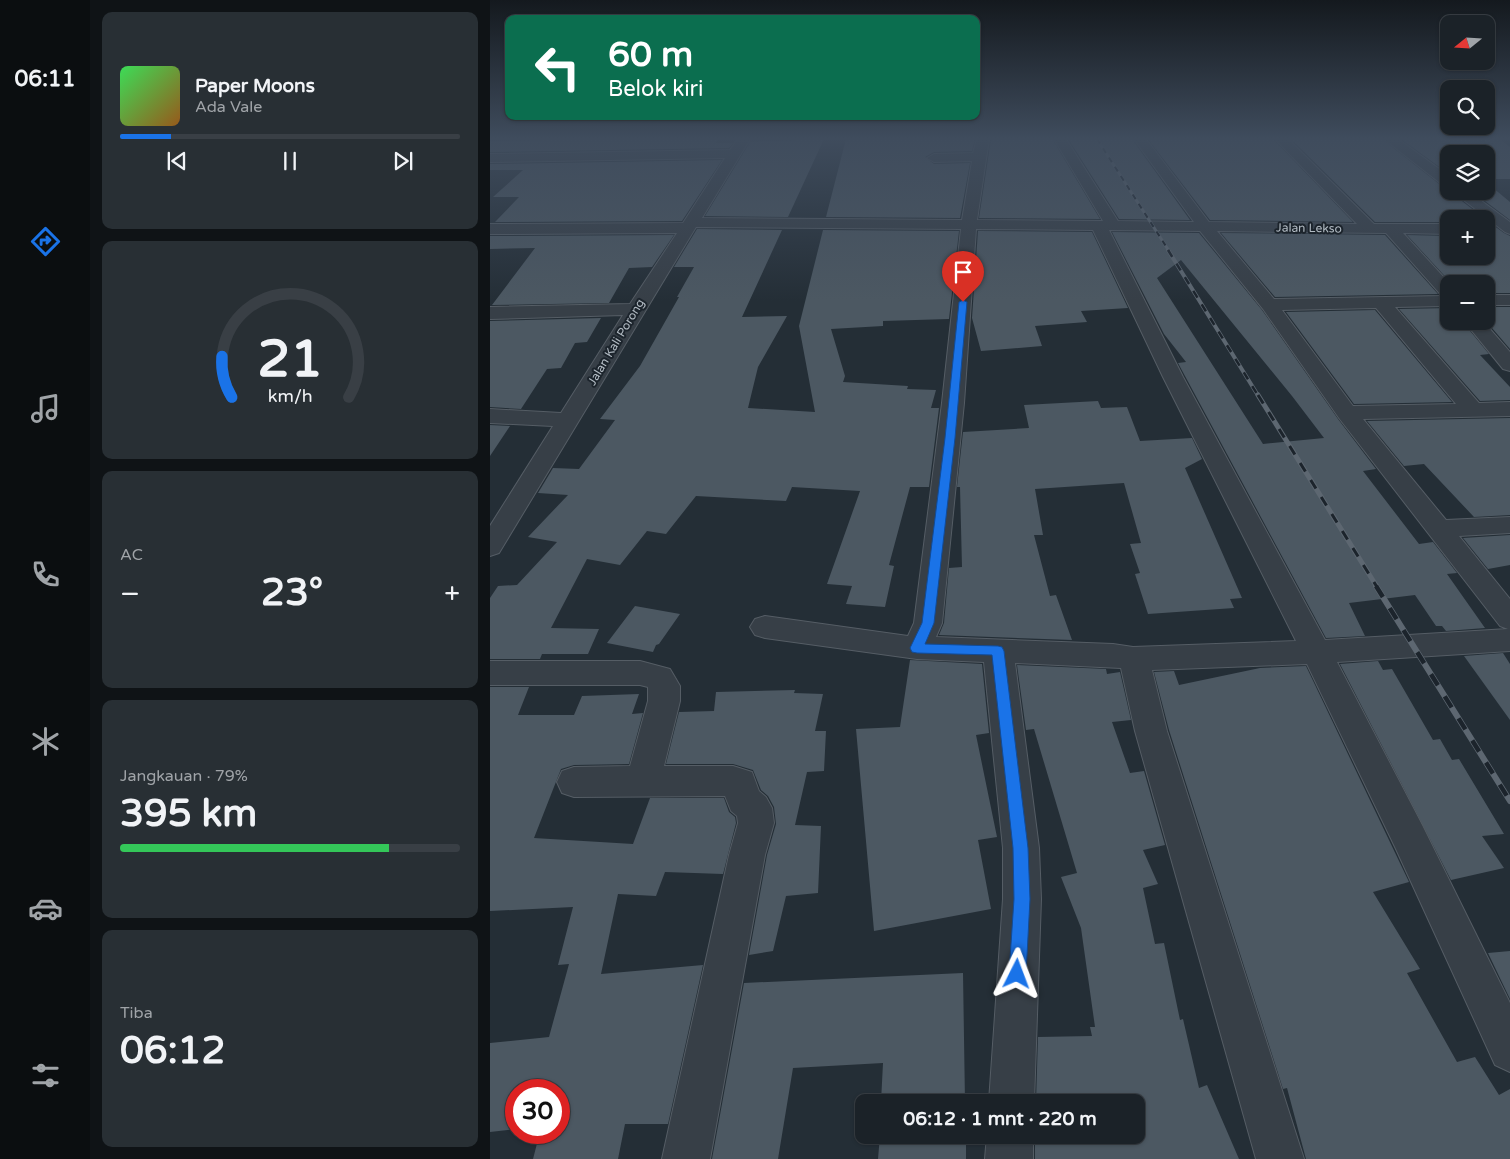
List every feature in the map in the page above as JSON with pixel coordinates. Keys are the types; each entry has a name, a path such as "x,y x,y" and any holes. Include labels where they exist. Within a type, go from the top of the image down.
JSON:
{"street":[{"name":"Jalan Kali Porong","path":"490,547 709,193"},
{"path":"921,639 950,438 975,193"},
{"path":"1089,193 1107,226 1142,318 1311,642 1412,843 1510,1050"},
{"path":"1180,193 1269,305 1347,413 1440,529 1508,624"},
{"path":"1335,193 1370,229"},
{"path":"1471,200 1510,229"},
{"name":"Jalan Lekso","path":"490,229 688,225 971,225 1440,229"},
{"path":"1391,229 1440,283"},
{"path":"1495,229 1510,229"},
{"path":"1495,300 1510,300"},
{"path":"1269,305 1440,301"},
{"path":"1381,302 1472,409"},
{"path":"490,313 636,309"},
{"path":"1481,330 1510,365"},
{"path":"1347,413 1510,409"},
{"path":"490,416 569,420"},
{"path":"1440,529 1510,524"},
{"path":"1132,659 1508,624"},
{"path":"765,627 921,639 998,651 1113,655 1128,656 1132,659 1135,663 1151,731 1280,1159"},
{"path":"998,651 1021,857 1022,899 1011,1094"},
{"path":"490,673 640,673 659,677 664,686 664,701 643,782"},
{"path":"574,782 733,781 740,783 743,800 754,808 756,823 747,854 686,1159"},
{"path":"1009,1159 1010,1144"}],"building":[{"path":"497,193 700,193 682,221 495,222 519,197 493,197"},
{"path":"719,193 799,193 788,217 705,216"},
{"path":"832,193 965,193 960,218 826,217"},
{"path":"983,193 1085,193 1100,219 979,218"},
{"path":"1103,193 1171,193 1190,220 1119,219"},
{"path":"1189,193 1325,193 1353,222 1210,220"},
{"path":"1346,193 1440,193 1440,200 1461,200 1473,210 1440,210 1440,222 1375,222"},
{"path":"1495,193 1499,193 1510,202 1510,220 1484,200 1495,200"},
{"path":"1495,226 1510,236 1510,293 1495,293 1495,275 1444,275 1407,235 1440,236 1440,265 1495,265"},
{"path":"697,229 782,230 742,317 787,316 758,367 748,408 815,412 799,326 823,230 959,231 949,319 883,321 883,326 831,329 845,376 843,382 908,386 907,389 936,390 931,408 939,408 929,487 910,487 889,565 894,566 885,607 846,604 852,586 827,584 860,491 792,487 786,501 696,496 666,534 647,531 620,565 587,559 551,628 599,629 588,654 542,654 540,659 490,659 490,598 498,586 517,585 557,542 528,537 568,495 538,493 553,468 579,469 615,420 600,419 640,366 679,297 677,297 694,267 674,267"},
{"path":"978,231 1092,232 1128,308 1081,311 1087,322 1035,326 1042,346 981,351 972,318"},
{"path":"1112,232 1199,233 1262,310 1338,419 1376,469 1363,471 1419,544 1433,542 1457,573 1447,574 1485,628 1446,631 1442,626 1436,626 1415,595 1349,603 1365,636 1326,638 1178,363 1186,362 1164,334","holes":["1181,260 1324,438 1263,444 1157,278"]},
{"path":"1221,233 1385,235 1438,294 1275,297"},
{"path":"674,235 652,267 629,268 609,303 492,305 535,248 490,249 490,236"},
{"path":"1495,307 1510,307 1510,349 1494,330"},
{"path":"1440,308 1440,330 1469,330 1489,354 1480,355 1510,387 1510,400 1480,401 1399,309"},
{"path":"1375,310 1452,402 1354,404 1286,312"},
{"path":"601,318 587,342 575,343 561,368 547,369 521,409 490,407 490,321"},
{"path":"1098,401 1101,408 1127,407 1140,441 1192,438 1202,459 1185,468 1242,598 1230,599 1234,608 1148,614 1135,574 1140,573 1130,544 1141,543 1124,483 1035,489 1043,535 1034,535 1050,596 1056,595 1072,640 939,635 944,623 949,568 962,567 960,487 957,487 963,432 1029,428 1024,405"},
{"path":"1510,418 1510,515 1474,517 1424,464 1404,466 1367,421"},
{"path":"490,425 510,426 490,456"},
{"path":"1510,535 1510,565 1488,569 1463,538"},
{"path":"635,606 680,614 659,644 656,645 653,652 607,643"},
{"path":"1503,653 1510,664 1510,720 1464,656"},
{"path":"910,660 982,664 989,733 976,735 997,837 978,840 991,909 874,931 856,729 900,727"},
{"path":"1378,661 1383,670 1392,669 1433,740 1440,739 1452,760 1459,759 1504,834 1482,836 1504,868 1451,880 1340,664"},
{"path":"1017,665 1106,669 1107,674 1120,672 1131,720 1112,722 1130,773 1144,771 1165,845 1143,850 1158,884 1143,888 1155,944 1164,943 1180,1020 1183,1019 1199,1088 1207,1085 1239,1159 1035,1159 1035,1144 1145,1144 1145,1094 1036,1094 1038,1037 1092,1036 1090,1027 1095,1027 1081,928 1061,877 1077,873 1034,729 1026,730"},
{"path":"1306,666 1409,882 1373,892 1420,969 1407,973 1457,1062 1475,1057 1499,1095 1510,1089 1510,1159 1306,1159 1287,1088 1283,1089 1169,730 1154,672 1174,671 1179,685 1260,668"},
{"path":"490,687 529,687 518,715 574,715 582,696 639,694 632,714 643,713 629,764 574,765 561,769 534,838 633,844 650,798 724,798 729,812 735,817 736,823 723,874 665,872 656,896 618,894 601,974 703,965 668,1124 625,1124 618,1159 533,1159 537,1144 570,1144 570,1079 505,1079 505,1130 490,1132 490,1043 549,1037 569,964 558,965 573,907 490,911"},
{"path":"795,690 794,693 823,694 815,731 826,731 824,771 807,772 795,825 821,826 818,893 786,896 773,951 749,955 767,855 776,824 774,807 768,796 761,790 753,770 733,764 666,764 679,712 714,711 716,692"},
{"path":"1510,951 1510,999 1488,953"},
{"path":"963,973 965,1094 881,1094 883,1063 793,1068 778,1159 712,1159 744,983"},
{"path":"879,1144 966,1144 966,1159 878,1159"}],"railway":[{"path":"1132,193 1169,251"},
{"path":"1168,250 1259,397"},
{"path":"1258,395 1377,587"},
{"path":"1376,586 1510,801"}],"route":[{"path":"963,302 950,438 928,623 917,648 998,651 1021,848 1022,899 1017,974"}]}
